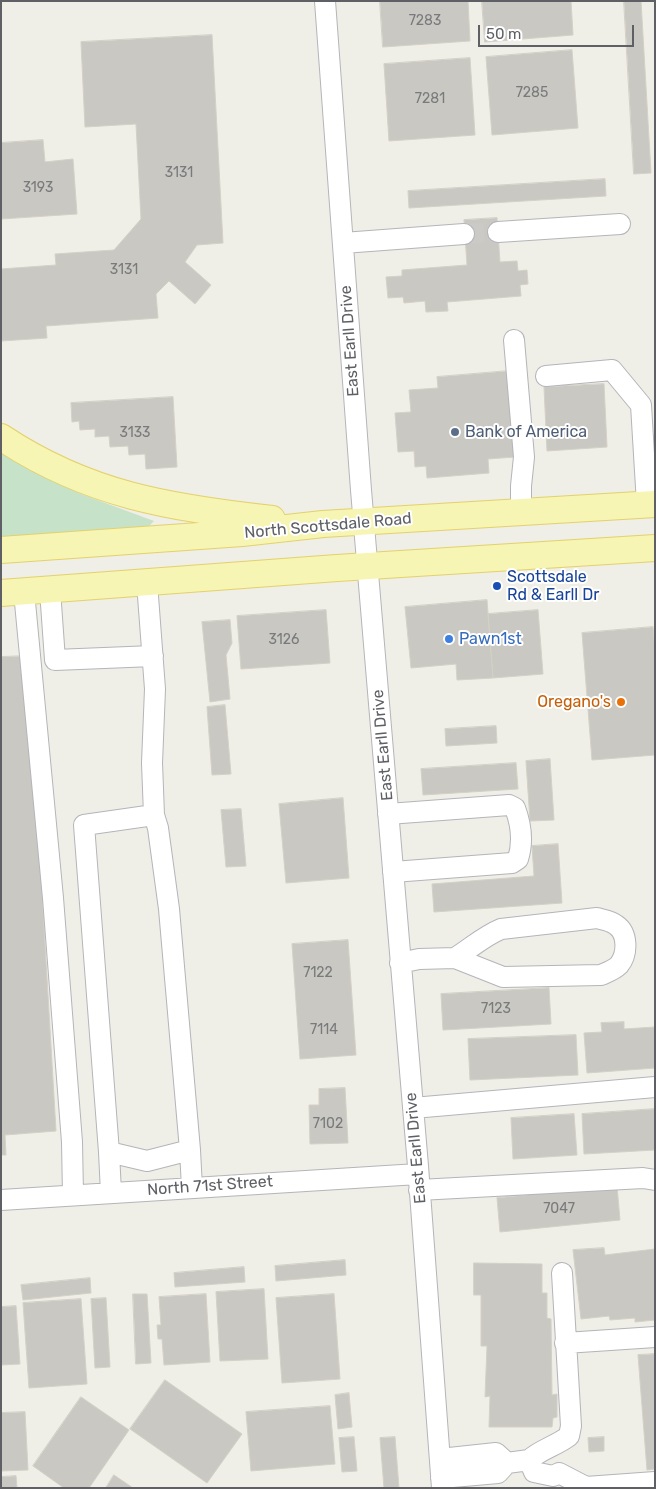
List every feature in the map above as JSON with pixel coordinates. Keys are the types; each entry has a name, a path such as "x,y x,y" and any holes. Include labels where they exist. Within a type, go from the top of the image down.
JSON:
{"main road":[{"path":"1,437 52,466 86,482 123,494 195,510 323,524"},
{"name":"North Scottsdale Road","path":"1,550 242,533 323,524 651,504"},
{"path":"13,592 367,566 655,548"}],"street":[{"name":"East Earll Drive","path":"325,1 367,566 413,1108 441,1475"},
{"path":"498,232 620,224"},
{"path":"343,243 464,234"},
{"path":"514,340 524,457 521,512"},
{"path":"546,376 612,370 641,406 651,504"},
{"path":"147,583 155,689 152,763 154,815 158,828 169,909 192,1188"},
{"path":"50,590 55,660 152,656"},
{"path":"13,592 53,898 72,1142 73,1195"},
{"path":"388,814 509,805 515,808 521,840 518,859 512,863 393,872"},
{"path":"111,1193 84,825 154,815"},
{"path":"400,963 419,959 455,958 503,978 602,975 620,964 626,947 624,934 617,925 597,918 501,929 488,934 475,946 455,958"},
{"path":"413,1108 655,1087"},
{"path":"109,1152 148,1160 190,1150"},
{"name":"North 71st Street","path":"1,1200 192,1188 643,1178 655,1180"},
{"path":"441,1475 498,1473 507,1463 529,1460 569,1436 572,1426 565,1343 562,1273"},
{"path":"565,1343 655,1337"},
{"path":"558,1444 560,1474"},
{"path":"529,1460 534,1472 553,1476 560,1474 586,1487 655,1482"}],"green space":[{"path":"1,453 40,475 81,494 154,521 148,527 1,539"}],"building":[{"path":"380,1 468,1 470,41 383,47"},
{"path":"482,1 571,1 573,35 485,42"},
{"path":"624,1 641,1 651,173 634,174"},
{"path":"212,35 223,243 197,245 185,262 211,285 195,304 169,281 156,294 158,318 46,326 47,338 1,341 1,269 56,265 55,254 114,250 141,219 136,124 85,127 81,42"},
{"path":"572,50 578,128 492,135 486,57"},
{"path":"470,58 475,135 389,141 384,64"},
{"path":"43,140 45,162 73,159 77,214 1,219 1,143"},
{"path":"605,179 606,196 409,208 408,191"},
{"path":"497,218 500,262 517,261 518,271 527,270 528,284 520,285 521,296 447,302 448,311 426,312 425,301 404,303 403,297 388,298 386,277 402,276 402,270 467,265 464,220"},
{"name":"Bank of America","path":"509,371 515,457 488,459 489,473 427,478 426,466 415,467 414,451 398,452 395,413 411,412 409,390 438,388 437,377"},
{"path":"604,384 607,447 547,451 544,387"},
{"path":"173,397 177,467 146,469 145,454 129,455 128,446 110,447 109,436 95,437 95,429 80,430 79,421 72,422 71,403"},
{"name":"Pawn1st","path":"487,600 493,678 457,680 456,664 411,668 405,607"},
{"path":"326,610 330,663 241,669 237,616"},
{"path":"538,610 543,674 493,678 488,614"},
{"path":"230,620 232,643 226,655 230,699 210,702 202,622"},
{"name":"Oregano's","path":"653,627 655,650 655,755 592,760 582,633"},
{"path":"28,656 56,1131 5,1135 6,1155 1,1155 1,657"},
{"path":"225,705 231,774 212,775 207,707"},
{"path":"496,726 497,743 446,746 445,729"},
{"path":"550,759 554,820 530,821 526,761"},
{"path":"516,763 518,789 423,795 421,769"},
{"path":"343,798 349,878 286,883 279,804"},
{"path":"241,809 246,866 226,867 221,810"},
{"path":"558,844 562,903 434,912 432,884 534,876 532,846"},
{"path":"348,940 356,1055 300,1059 292,944"},
{"path":"549,988 551,1024 443,1030 441,994"},
{"path":"624,1022 624,1029 655,1027 655,1068 587,1073 584,1033 602,1032 601,1023"},
{"path":"576,1035 578,1075 470,1080 468,1039"},
{"path":"345,1088 348,1143 310,1144 309,1105 319,1105 319,1089"},
{"path":"655,1109 655,1150 584,1154 582,1114"},
{"path":"574,1114 577,1155 513,1159 511,1118"},
{"path":"617,1186 620,1220 500,1232 497,1198"},
{"path":"604,1248 605,1255 655,1249 655,1320 635,1322 635,1318 610,1320 609,1316 581,1319 573,1250"},
{"path":"345,1260 346,1275 276,1281 275,1266"},
{"path":"474,1263 542,1264 542,1293 547,1293 547,1318 551,1319 552,1395 557,1394 557,1417 553,1418 552,1427 489,1427 490,1396 485,1397 487,1346 481,1346 481,1295 474,1295"},
{"path":"244,1267 245,1282 175,1287 174,1273"},
{"path":"90,1278 91,1293 23,1300 21,1285"},
{"path":"264,1289 268,1359 220,1361 216,1292"},
{"path":"133,1294 147,1294 151,1363 136,1364"},
{"path":"206,1294 210,1362 164,1365 162,1339 158,1339 157,1325 161,1325 159,1297"},
{"path":"334,1294 340,1379 282,1383 276,1298"},
{"path":"106,1298 110,1367 95,1368 91,1299"},
{"path":"81,1299 87,1384 29,1388 23,1303"},
{"path":"16,1306 20,1364 1,1365 1,1307"},
{"path":"655,1354 655,1469 647,1470 638,1355"},
{"path":"165,1380 242,1434 207,1483 130,1429"},
{"path":"349,1393 352,1427 338,1429 335,1395"},
{"path":"81,1397 129,1430 89,1488 64,1488 33,1466"},
{"path":"330,1406 335,1464 251,1471 246,1412"},
{"path":"25,1412 28,1470 1,1471 1,1413"},
{"path":"354,1437 357,1471 342,1472 339,1438"},
{"path":"395,1437 399,1488 384,1488 380,1438"},
{"path":"604,1437 604,1451 589,1452 588,1438"},
{"path":"114,1475 133,1488 106,1488"},
{"path":"16,1476 17,1488 1,1488 1,1477"}],"tunnel":[{"path":"464,234 498,232"}],"place":[{"name":"Bank of America","path":"455,432"},
{"name":"Scottsdale Rd & Earll Dr","path":"497,586"},
{"name":"Pawn1st","path":"449,639"},
{"name":"Oregano's","path":"621,702"}]}
